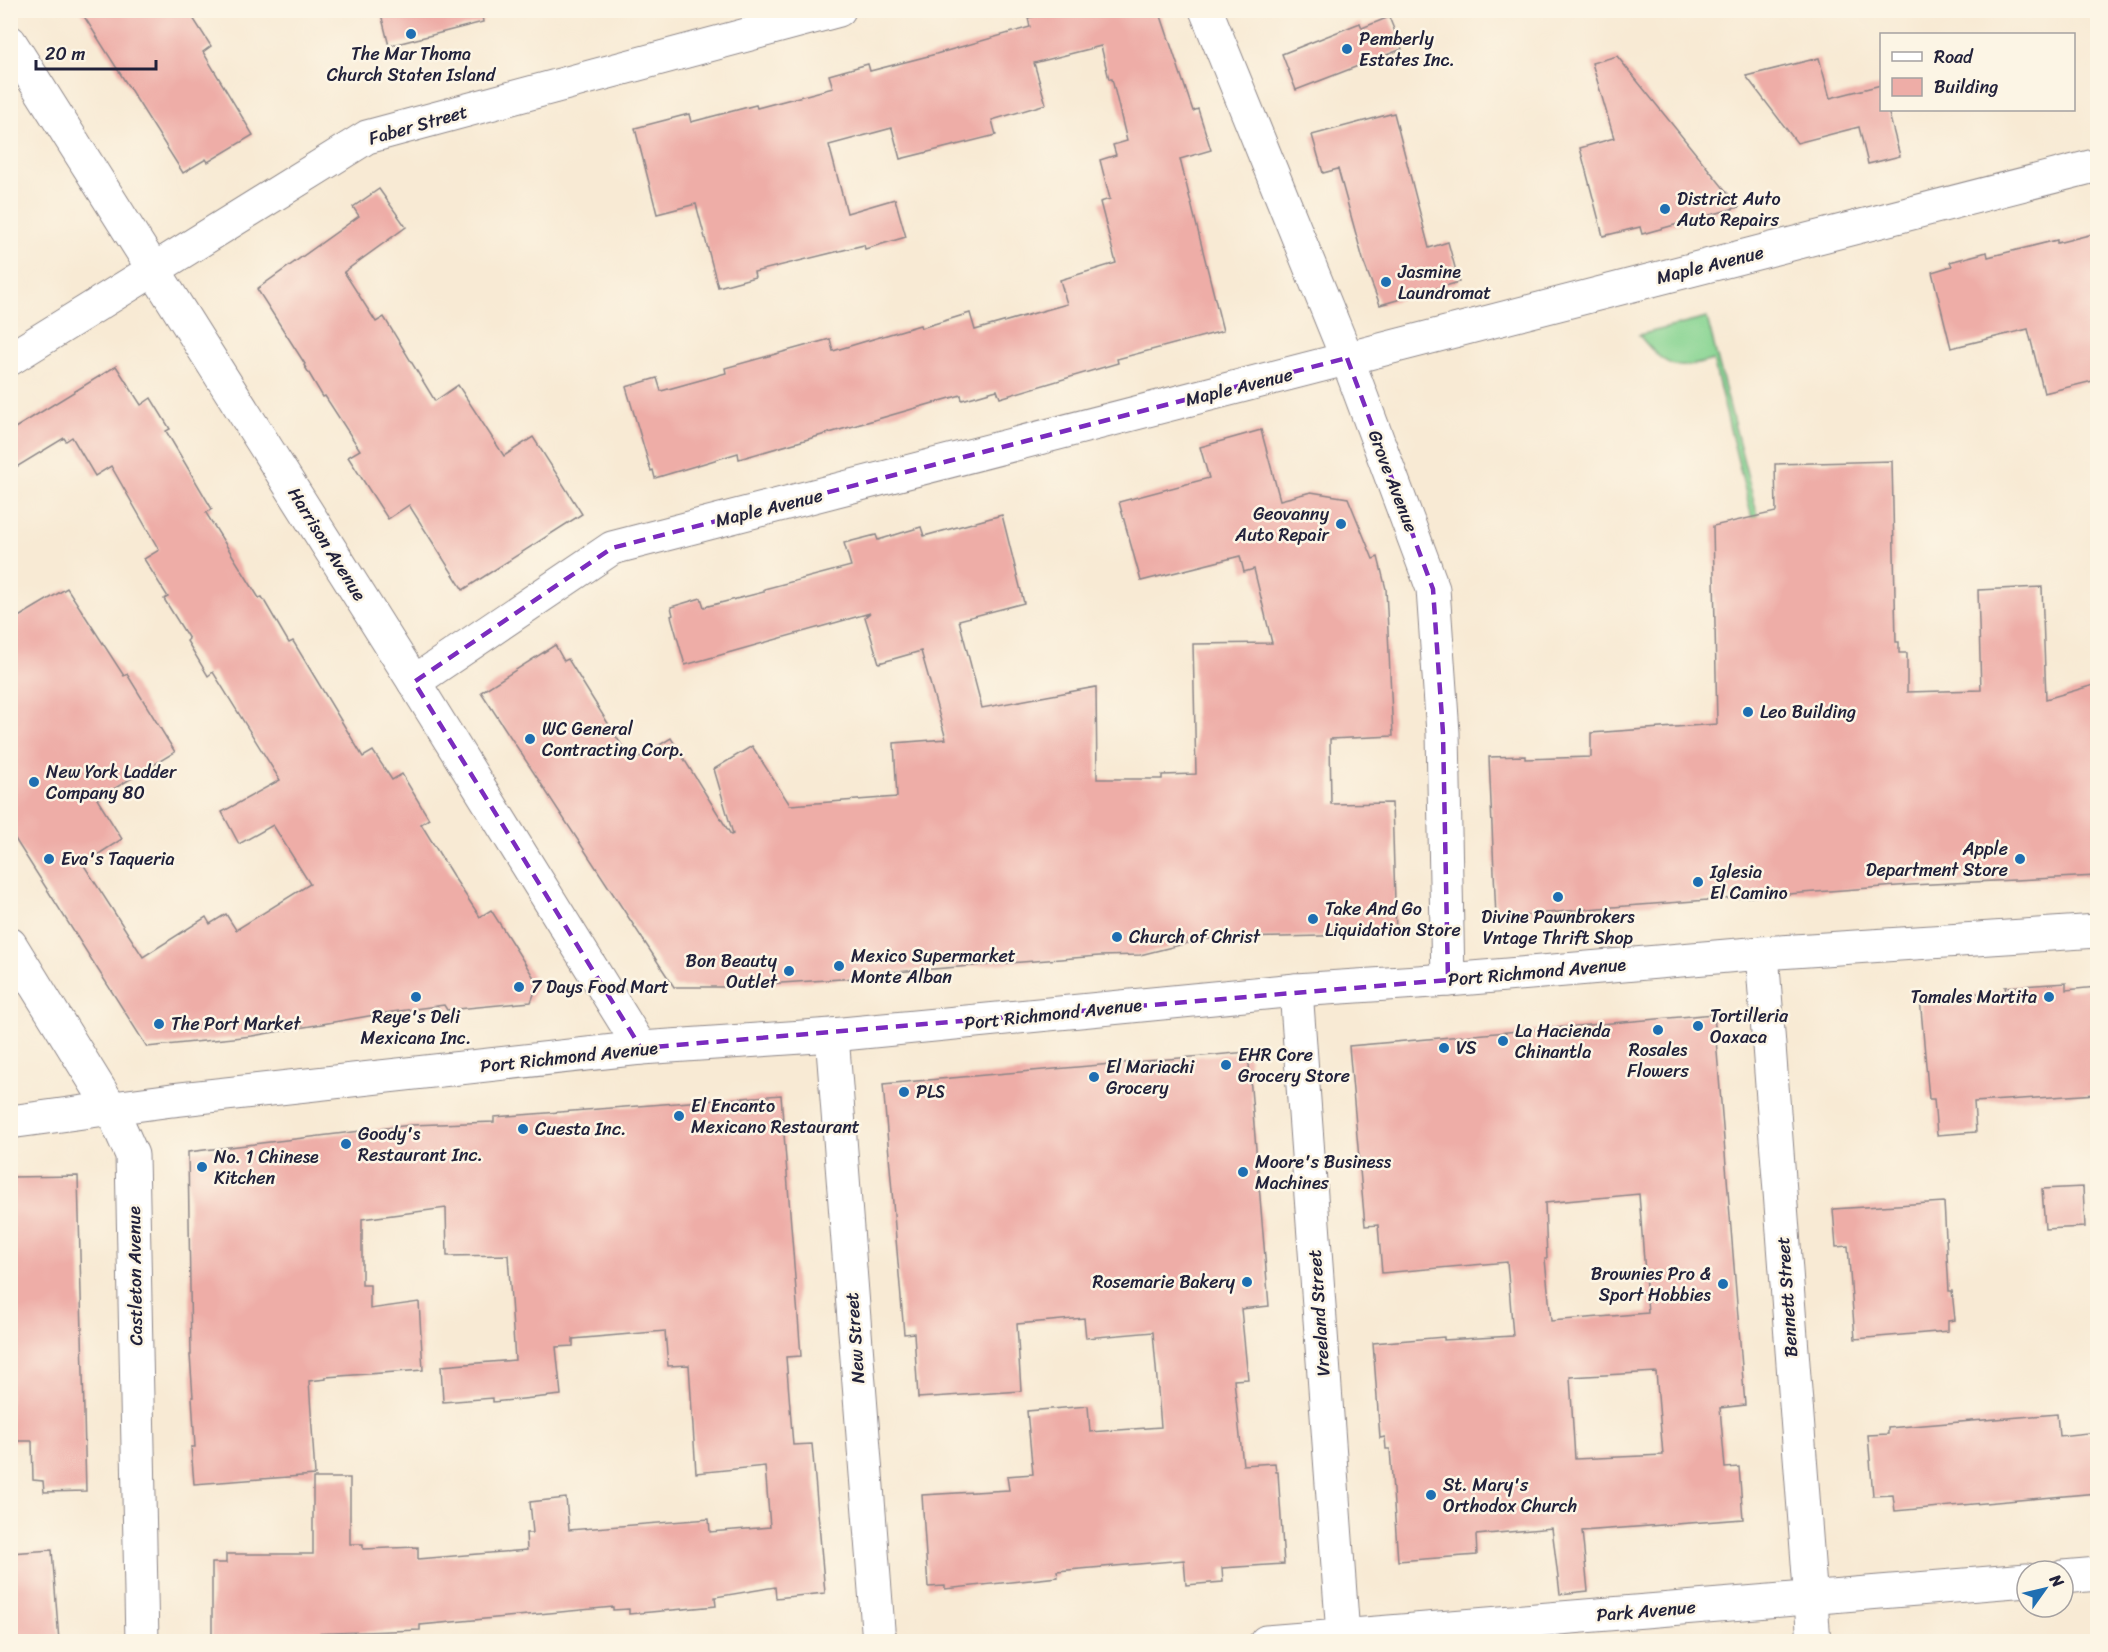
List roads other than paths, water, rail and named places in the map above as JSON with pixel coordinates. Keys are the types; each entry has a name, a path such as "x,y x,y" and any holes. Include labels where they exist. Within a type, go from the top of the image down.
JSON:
{"street":[{"name":"Faber Street","path":"10,359 368,137 839,10"},
{"name":"Grove Avenue","path":"1206,10 1347,358 1433,589 1443,733 1448,980"},
{"name":"Harrison Avenue","path":"10,42 414,682 641,1048"},
{"name":"Maple Avenue","path":"414,682 612,548 2097,165"},
{"name":"Port Richmond Avenue","path":"10,1122 111,1108 641,1048 832,1035 1296,990 1448,980 1762,953 2097,931"},
{"name":"Castleton Avenue","path":"10,944 111,1108 132,1155 142,1641"},
{"name":"Bennett Street","path":"1762,953 1814,1641"},
{"name":"Vreeland Street","path":"1296,990 1343,1635"},
{"name":"New Street","path":"832,1035 879,1641"},
{"path":"2075,1576 2097,1574"},
{"name":"Park Avenue","path":"1266,1641 2015,1581"}],"place":[{"name":"The Mar Thoma Church Staten Island","path":"411,34"},
{"name":"Pemberly Estates Inc.","path":"1347,49"},
{"name":"District Auto Auto Repairs","path":"1665,209"},
{"name":"Jasmine Laundromat","path":"1386,282"},
{"name":"Geovanny Auto Repair","path":"1341,524"},
{"name":"Leo Building","path":"1748,712"},
{"name":"WC General Contracting Corp.","path":"530,739"},
{"name":"New York Ladder Company 80","path":"34,782"},
{"name":"Eva's Taqueria","path":"49,859"},
{"name":"Apple Department Store","path":"2020,859"},
{"name":"Iglesia El Camino","path":"1698,882"},
{"name":"Divine Pawnbrokers Vntage Thrift Shop","path":"1558,897"},
{"name":"Take And Go Liquidation Store","path":"1313,919"},
{"name":"Church of Christ","path":"1117,937"},
{"name":"Mexico Supermarket Monte Alban","path":"839,966"},
{"name":"Bon Beauty Outlet","path":"789,971"},
{"name":"7 Days Food Mart","path":"519,987"},
{"name":"Reye's Deli Mexicana Inc.","path":"416,997"},
{"name":"Tamales Martita","path":"2049,997"},
{"name":"The Port Market","path":"159,1024"},
{"name":"Tortilleria Oaxaca","path":"1698,1026"},
{"name":"Rosales Flowers","path":"1658,1030"},
{"name":"La Hacienda Chinantla","path":"1503,1041"},
{"name":"VS","path":"1444,1048"},
{"name":"EHR Core Grocery Store","path":"1226,1065"},
{"name":"El Mariachi Grocery","path":"1094,1077"},
{"name":"PLS","path":"904,1092"},
{"name":"El Encanto Mexicano Restaurant","path":"679,1116"},
{"name":"Cuesta Inc.","path":"523,1129"},
{"name":"Goody's Restaurant Inc.","path":"346,1144"},
{"name":"No. 1 Chinese Kitchen","path":"202,1167"},
{"name":"Moore's Business Machines","path":"1243,1172"},
{"name":"Rosemarie Bakery","path":"1247,1282"},
{"name":"Brownies Pro & Sport Hobbies","path":"1723,1284"},
{"name":"St. Mary's Orthodox Church","path":"1431,1495"}]}
